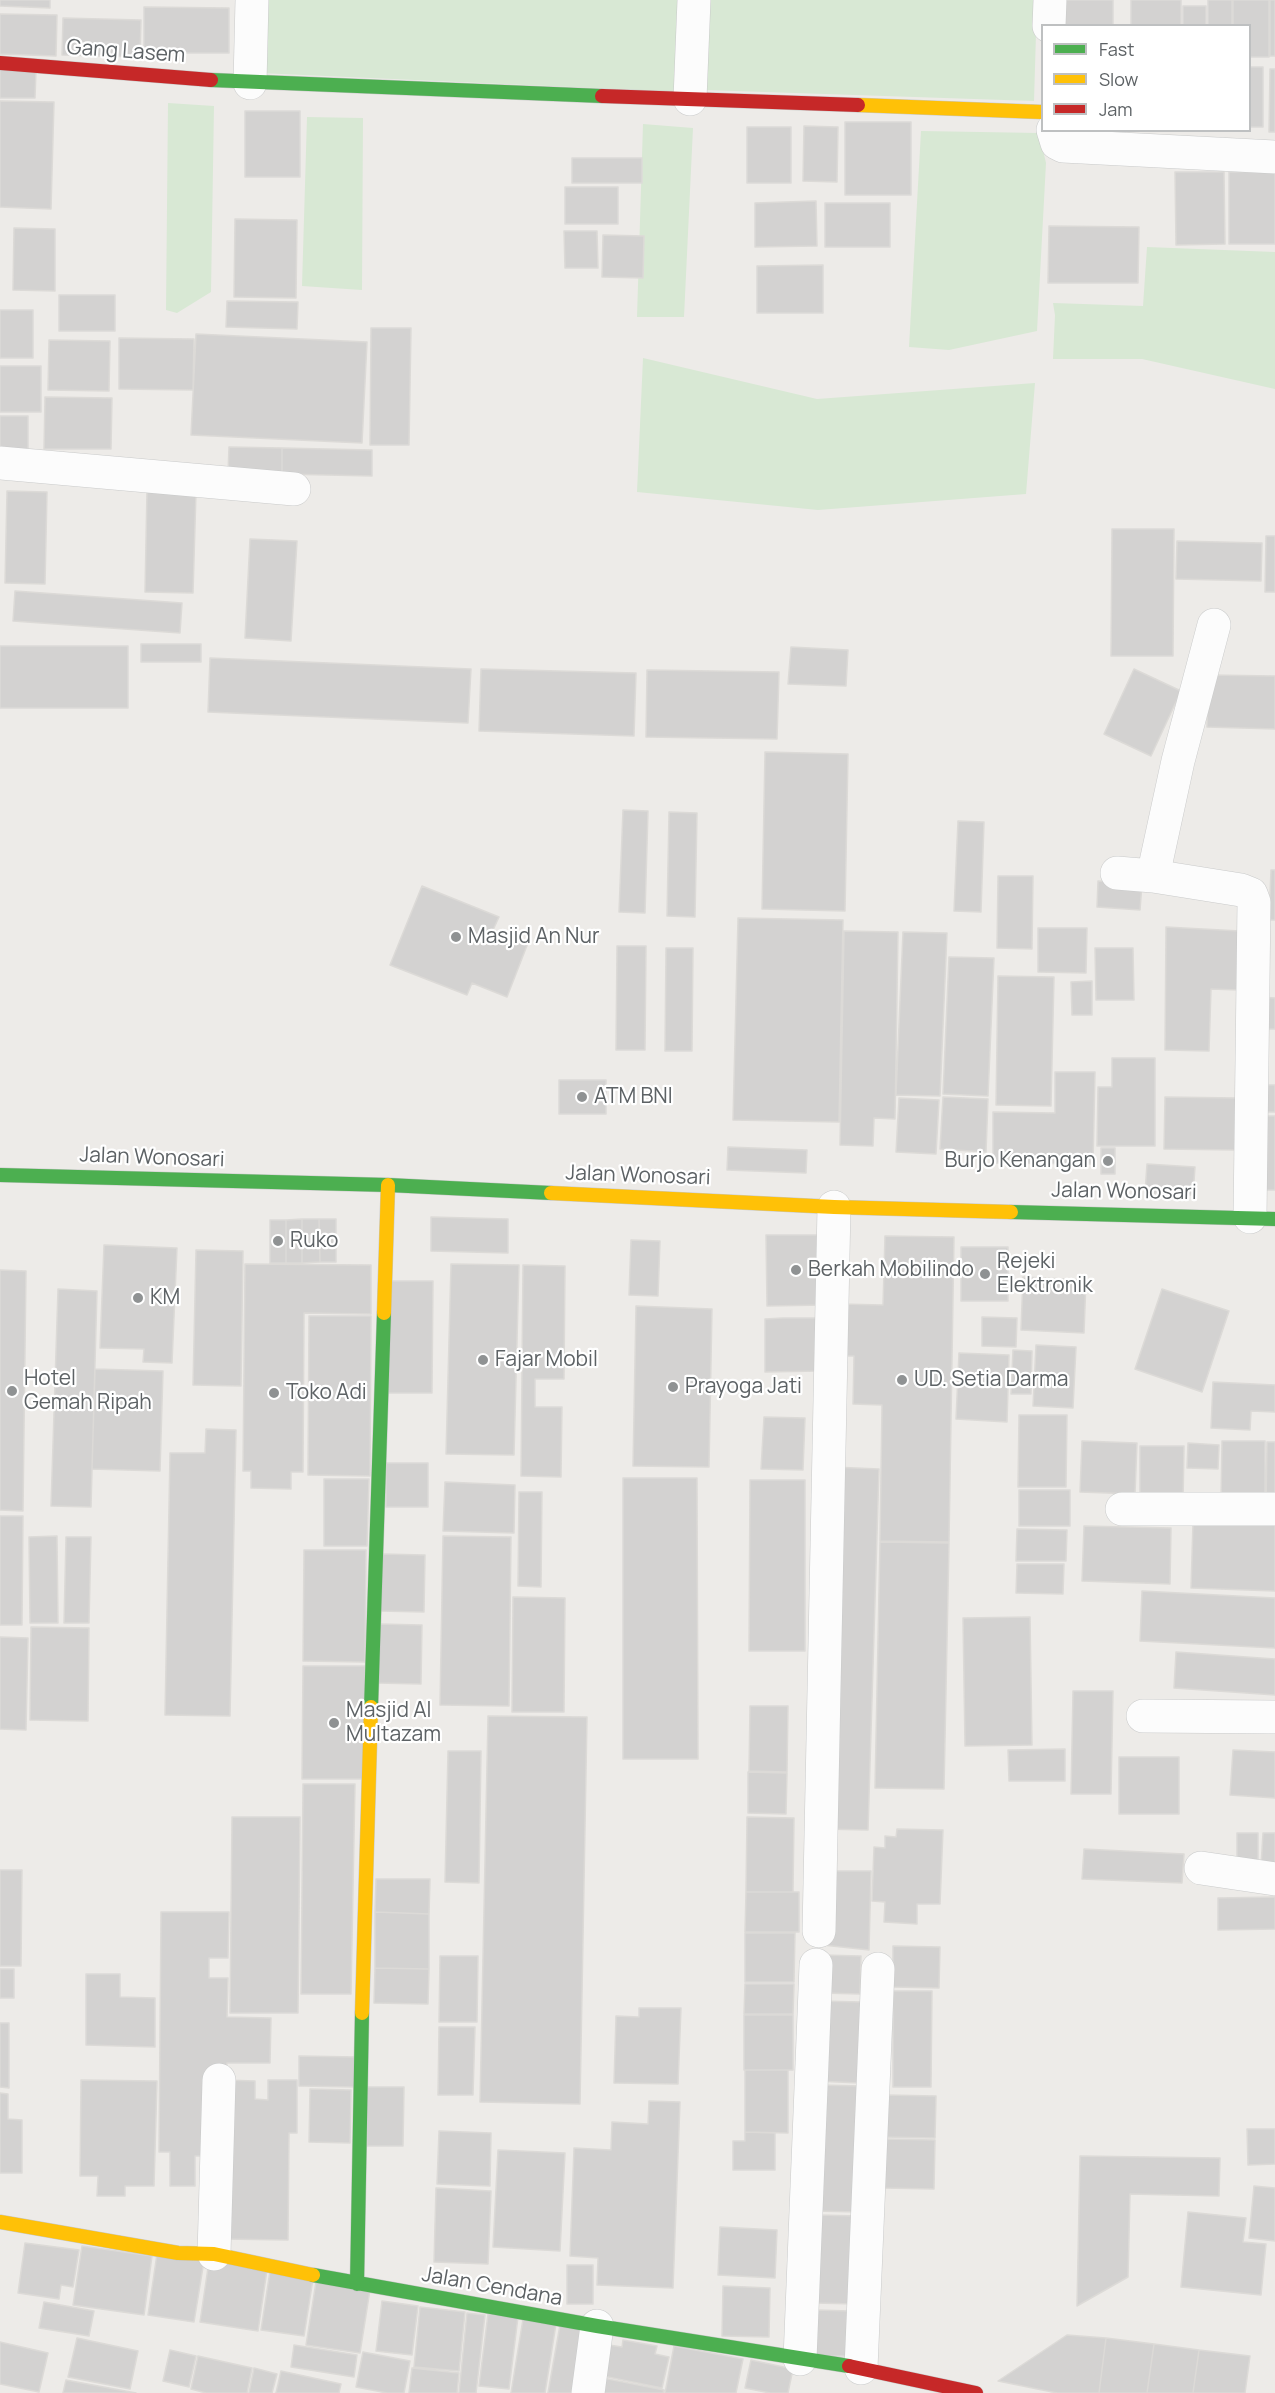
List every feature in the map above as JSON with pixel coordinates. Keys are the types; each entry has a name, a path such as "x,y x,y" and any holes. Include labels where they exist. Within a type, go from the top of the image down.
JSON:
{"street":[{"path":"250,83 252,0"},
{"path":"690,99 694,0"},
{"path":"1049,24 1050,0"},
{"name":"Gang Lasem","path":"0,63 250,83 1041,112"},
{"path":"1054,132 1057,143 1062,146 1275,157"},
{"path":"0,463 294,489"},
{"path":"1153,876 1178,761 1214,625"},
{"path":"1117,873 1153,876 1241,890 1251,894 1254,902 1262,1218"},
{"name":"Jalan Wonosari","path":"0,1175 388,1185 834,1207 1262,1218"},
{"path":"357,2284 364,1912 388,1185"},
{"path":"819,1931 834,1207"},
{"path":"1122,1509 1275,1509"},
{"path":"1143,1716 1275,1717"},
{"path":"1201,1868 1275,1879"},
{"path":"800,2359 816,1965"},
{"path":"861,2368 878,1970"},
{"path":"214,2254 219,2080"},
{"name":"Jalan Cendana","path":"0,2222 178,2253 214,2254 357,2284 597,2326 861,2368 972,2393"},
{"path":"588,2393 597,2326"}],"green space":[{"path":"261,0 686,0 682,92 259,73"},
{"path":"708,0 1037,0 1034,101 705,90"},
{"path":"168,103 214,106 211,292 177,313 166,310"},
{"path":"307,117 363,118 362,290 302,286"},
{"path":"643,124 693,128 684,317 637,317"},
{"path":"921,131 1039,133 1046,163 1037,331 949,350 909,347"},
{"path":"1147,247 1275,252 1275,389 1142,359 1053,359 1055,315 1053,303 1143,306"},
{"path":"643,358 817,399 1035,383 1026,494 818,510 637,492"}],"building":[{"path":"0,0 50,0 50,8 0,6"},
{"path":"1058,0 1113,0 1113,24 1058,24"},
{"path":"1131,0 1181,0 1181,24 1131,24"},
{"path":"1208,0 1232,0 1232,24 1208,24"},
{"path":"1233,0 1269,0 1269,57 1251,57 1251,24 1233,24"},
{"path":"1270,0 1275,0 1275,56 1270,56"},
{"path":"1183,6 1206,6 1206,24 1183,24"},
{"path":"144,7 229,8 229,53 144,53"},
{"path":"0,14 57,15 56,56 0,54"},
{"path":"63,18 141,20 140,57 62,55"},
{"path":"1251,67 1263,67 1263,127 1251,127"},
{"path":"0,69 36,70 35,98 0,98"},
{"path":"1270,69 1275,69 1275,132 1269,132"},
{"path":"0,101 54,102 51,209 0,207"},
{"path":"245,111 300,111 300,177 245,177"},
{"path":"845,122 911,122 911,195 845,195"},
{"path":"804,126 838,127 837,182 803,181"},
{"path":"747,127 791,127 791,183 747,183"},
{"path":"572,158 642,158 642,183 572,183"},
{"path":"1175,172 1224,172 1225,244 1176,245"},
{"path":"1229,172 1275,172 1275,244 1229,244"},
{"path":"565,187 618,187 618,224 565,224"},
{"path":"816,201 817,246 755,247 755,203"},
{"path":"825,203 890,203 890,247 825,247"},
{"path":"235,219 297,220 296,298 234,297"},
{"path":"1049,226 1139,227 1138,283 1048,283"},
{"path":"14,228 55,229 55,291 13,290"},
{"path":"564,231 597,231 598,268 565,268"},
{"path":"603,235 644,236 643,278 602,277"},
{"path":"823,265 823,313 757,313 757,266"},
{"path":"59,295 115,295 115,331 59,331"},
{"path":"227,301 298,302 297,329 226,327"},
{"path":"0,310 33,310 33,358 0,358"},
{"path":"371,328 411,328 409,445 370,445"},
{"path":"196,334 367,342 362,443 191,435"},
{"path":"119,338 194,339 193,390 119,389"},
{"path":"49,340 110,341 109,391 48,390"},
{"path":"0,366 41,366 41,412 0,412"},
{"path":"45,397 112,398 111,449 44,449"},
{"path":"0,416 28,416 28,454 0,454"},
{"path":"229,447 282,448 282,474 228,473"},
{"path":"282,448 372,450 372,476 282,474"},
{"path":"147,490 196,492 193,593 145,592"},
{"path":"7,491 47,492 45,584 5,583"},
{"path":"1112,529 1174,529 1173,656 1111,656"},
{"path":"1266,536 1275,536 1275,592 1265,592"},
{"path":"250,539 297,541 291,641 245,638"},
{"path":"1177,541 1262,543 1261,581 1176,579"},
{"path":"15,591 182,603 180,633 13,621"},
{"path":"141,644 201,644 201,662 141,662"},
{"path":"0,646 128,646 128,708 0,708"},
{"path":"791,647 848,650 846,686 788,684"},
{"path":"210,658 471,669 468,723 208,712"},
{"path":"481,669 636,673 634,736 479,731"},
{"path":"1134,669 1181,691 1151,756 1104,734"},
{"path":"647,670 779,672 777,739 646,737"},
{"path":"1208,675 1275,676 1275,729 1207,727"},
{"path":"765,752 848,754 845,911 762,909"},
{"path":"623,810 648,811 645,913 619,912"},
{"path":"669,812 697,813 695,917 667,916"},
{"path":"958,821 984,822 981,912 954,911"},
{"path":"1271,870 1275,870 1275,920 1269,920"},
{"path":"998,876 1033,876 1032,949 997,948"},
{"path":"1098,881 1142,884 1140,910 1097,907"},
{"name":"Masjid An Nur","path":"422,886 499,917 493,930 528,943 507,997 472,983 467,995 390,965"},
{"path":"738,918 843,920 839,1122 733,1120"},
{"path":"1166,927 1240,931 1239,990 1211,989 1209,1051 1165,1050"},
{"path":"1038,928 1087,928 1086,973 1038,972"},
{"path":"844,931 898,932 895,1119 874,1118 873,1146 840,1145"},
{"path":"903,932 947,933 940,1096 896,1095"},
{"path":"617,946 646,946 645,1050 616,1050"},
{"path":"666,948 693,948 692,1051 665,1051"},
{"path":"1095,948 1133,948 1134,1000 1096,1000"},
{"path":"949,957 994,958 988,1096 943,1094"},
{"path":"998,976 1054,977 1051,1106 996,1105"},
{"path":"1092,981 1092,1015 1072,1015 1071,982"},
{"path":"1259,997 1275,998 1275,1029 1258,1029"},
{"path":"1112,1058 1155,1058 1155,1146 1097,1146 1098,1087 1112,1087"},
{"path":"1055,1072 1095,1072 1093,1164 993,1163 993,1112 1055,1113"},
{"name":"ATM BNI","path":"559,1080 606,1080 606,1114 559,1114"},
{"path":"1256,1085 1275,1085 1275,1112 1256,1112"},
{"path":"943,1097 988,1099 986,1152 940,1149"},
{"path":"1165,1097 1237,1098 1236,1150 1164,1149"},
{"path":"899,1098 939,1100 936,1154 896,1152"},
{"path":"1257,1116 1275,1116 1275,1190 1256,1190"},
{"path":"728,1147 807,1150 806,1173 727,1170"},
{"name":"Burjo Kenangan","path":"1101,1148 1115,1148 1115,1174 1101,1174"},
{"path":"1147,1164 1195,1167 1193,1195 1145,1193"},
{"path":"431,1217 508,1219 508,1253 431,1251"},
{"path":"302,1219 302,1263 286,1263 286,1220"},
{"path":"302,1219 319,1219 320,1262 302,1263"},
{"path":"319,1219 336,1219 336,1262 320,1262"},
{"name":"Ruko","path":"270,1220 286,1220 286,1263 270,1263"},
{"name":"Berkah Mobilindo","path":"766,1235 824,1235 825,1305 767,1306"},
{"name":"UD. Setia Darma","path":"885,1236 954,1237 949,1542 880,1541 882,1405 853,1404 854,1356 838,1356 839,1304 883,1305"},
{"path":"631,1240 660,1241 658,1296 629,1295"},
{"name":"KM","path":"104,1245 177,1248 172,1363 143,1362 144,1349 100,1348"},
{"name":"Rejeki Elektronik","path":"961,1247 1008,1247 1008,1301 961,1301"},
{"path":"196,1250 243,1251 241,1386 193,1385"},
{"name":"Toko Adi","path":"245,1264 371,1265 371,1314 304,1313 303,1472 291,1472 291,1489 251,1488 251,1471 243,1471"},
{"name":"Fajar Mobil","path":"451,1264 519,1265 514,1455 446,1454"},
{"path":"523,1265 565,1266 564,1379 535,1379 535,1407 562,1407 561,1477 521,1476"},
{"name":"Hotel Gemah Ripah","path":"0,1270 26,1271 23,1511 0,1510"},
{"path":"1023,1277 1086,1280 1084,1333 1021,1330"},
{"path":"387,1281 433,1281 432,1393 386,1393"},
{"path":"58,1289 97,1291 91,1507 51,1506"},
{"path":"1162,1289 1229,1311 1202,1392 1135,1369"},
{"name":"Prayoga Jati","path":"636,1306 712,1309 709,1467 633,1466"},
{"path":"309,1316 371,1316 370,1476 308,1475"},
{"path":"982,1317 1017,1318 1016,1347 982,1346"},
{"path":"819,1318 819,1371 765,1372 765,1319"},
{"path":"1036,1345 1076,1347 1073,1408 1033,1406"},
{"path":"1013,1350 1032,1351 1031,1394 1011,1394"},
{"path":"959,1353 1009,1355 1007,1422 956,1419"},
{"path":"95,1369 163,1371 160,1471 92,1469"},
{"path":"1213,1382 1275,1385 1275,1412 1251,1411 1250,1430 1211,1428"},
{"path":"1019,1415 1067,1415 1066,1487 1018,1487"},
{"path":"764,1417 805,1418 803,1470 761,1469"},
{"path":"206,1429 236,1430 230,1716 165,1715 170,1453 205,1453"},
{"path":"1082,1441 1137,1443 1135,1494 1080,1492"},
{"path":"1222,1441 1265,1441 1265,1500 1221,1500"},
{"path":"1267,1442 1275,1442 1275,1505 1266,1505"},
{"path":"1188,1443 1219,1445 1218,1469 1187,1468"},
{"path":"1140,1446 1184,1446 1183,1504 1140,1504"},
{"path":"386,1463 428,1463 428,1507 386,1507"},
{"path":"833,1467 879,1469 868,1830 823,1829"},
{"path":"623,1478 697,1478 698,1759 623,1759"},
{"path":"324,1479 369,1479 367,1546 324,1546"},
{"path":"750,1480 805,1480 805,1651 749,1651"},
{"path":"445,1482 515,1485 514,1533 443,1531"},
{"path":"1019,1490 1070,1490 1070,1526 1019,1526"},
{"path":"519,1492 542,1492 541,1587 518,1586"},
{"path":"0,1516 23,1516 22,1625 0,1625"},
{"path":"1193,1522 1275,1525 1275,1591 1191,1588"},
{"path":"1084,1526 1171,1528 1170,1584 1082,1581"},
{"path":"1017,1529 1067,1530 1066,1561 1016,1561"},
{"path":"57,1536 58,1623 30,1623 29,1537"},
{"path":"443,1536 511,1537 509,1706 440,1705"},
{"path":"66,1537 91,1537 89,1623 64,1623"},
{"path":"880,1542 949,1543 944,1789 875,1788"},
{"path":"304,1550 366,1550 365,1662 303,1661"},
{"path":"381,1554 425,1555 424,1612 380,1611"},
{"path":"1017,1564 1064,1564 1063,1594 1016,1593"},
{"path":"1142,1591 1275,1598 1275,1648 1140,1641"},
{"path":"513,1597 565,1598 564,1712 512,1712"},
{"path":"1030,1617 1032,1745 965,1746 963,1618"},
{"path":"378,1624 422,1625 421,1684 377,1683"},
{"path":"31,1627 89,1628 88,1721 30,1720"},
{"path":"0,1637 28,1638 26,1730 0,1729"},
{"path":"1176,1652 1275,1659 1275,1695 1174,1688"},
{"name":"Masjid Al Multazam","path":"303,1666 365,1666 364,1779 302,1779"},
{"path":"1073,1691 1113,1691 1111,1794 1071,1794"},
{"path":"750,1706 788,1706 787,1772 749,1771"},
{"path":"488,1716 587,1717 580,2104 480,2102"},
{"path":"1065,1749 1065,1781 1009,1781 1008,1750"},
{"path":"1233,1750 1275,1752 1275,1798 1230,1795"},
{"path":"448,1751 481,1751 479,1883 445,1882"},
{"path":"1119,1757 1179,1757 1179,1814 1119,1814"},
{"path":"748,1772 787,1773 786,1814 748,1813"},
{"path":"303,1784 355,1784 351,1994 301,1994"},
{"path":"232,1817 300,1817 298,2013 230,2013"},
{"path":"747,1817 794,1818 793,1892 746,1892"},
{"path":"897,1829 943,1830 940,1904 917,1904 917,1924 884,1922 885,1902 872,1901 874,1847 885,1848 885,1836 896,1837"},
{"path":"1237,1833 1258,1833 1258,1864 1237,1864"},
{"path":"1263,1833 1275,1833 1275,1867 1261,1866"},
{"path":"1084,1849 1184,1854 1182,1883 1082,1879"},
{"path":"0,1870 22,1870 21,1966 0,1966"},
{"path":"828,1871 871,1871 869,1950 823,1945"},
{"path":"376,1879 430,1879 429,1914 375,1912"},
{"path":"746,1892 799,1892 799,1932 745,1932"},
{"path":"1275,1897 1275,1929 1218,1930 1218,1898"},
{"path":"161,1912 229,1912 228,1958 209,1958 209,1978 228,1978 227,2017 271,2018 270,2063 227,2063 214,2156 195,2156 195,2186 170,2186 170,2152 159,2152"},
{"path":"375,1912 429,1914 429,1969 375,1968"},
{"path":"745,1933 795,1933 794,1982 745,1982"},
{"path":"893,1946 940,1947 939,1988 893,1987"},
{"path":"822,1955 861,1956 860,1994 821,1993"},
{"path":"440,1956 478,1956 477,2022 439,2022"},
{"path":"375,1968 429,1969 428,2004 374,2003"},
{"path":"0,1969 14,1969 14,1998 0,1998"},
{"path":"86,1974 120,1974 120,1997 155,1998 155,2047 86,2045"},
{"path":"745,1984 794,1984 793,2014 744,2014"},
{"path":"893,1991 932,1991 931,2087 893,2087"},
{"path":"819,2001 862,2002 859,2083 816,2081"},
{"path":"639,2008 681,2008 678,2084 614,2083 616,2016 639,2017"},
{"path":"744,2015 793,2015 793,2070 744,2070"},
{"path":"0,2023 9,2023 9,2088 0,2087"},
{"path":"439,2027 475,2027 473,2095 438,2095"},
{"path":"299,2056 357,2057 356,2087 299,2086"},
{"path":"745,2070 788,2070 788,2133 745,2132"},
{"path":"81,2080 157,2081 154,2186 125,2186 125,2196 97,2196 98,2176 80,2176"},
{"path":"225,2080 255,2081 255,2099 268,2100 268,2080 297,2080 297,2133 289,2133 288,2240 223,2239"},
{"path":"817,2085 863,2086 860,2212 813,2211"},
{"path":"367,2087 404,2087 403,2146 367,2146"},
{"path":"310,2089 351,2090 350,2143 309,2142"},
{"path":"0,2093 8,2094 8,2119 22,2120 22,2173 0,2173"},
{"path":"885,2095 936,2096 935,2138 884,2137"},
{"path":"649,2101 680,2102 673,2288 597,2285 598,2258 570,2256 574,2148 611,2150 612,2122 648,2124"},
{"path":"1247,2129 1275,2129 1275,2164 1248,2165"},
{"path":"439,2131 491,2133 490,2186 437,2184"},
{"path":"745,2132 775,2133 775,2170 733,2170 733,2141 745,2141"},
{"path":"884,2139 935,2140 934,2189 883,2188"},
{"path":"498,2150 565,2153 560,2251 493,2247"},
{"path":"1080,2156 1220,2158 1219,2196 1130,2194 1128,2277 1077,2306"},
{"path":"1254,2186 1275,2188 1275,2241 1249,2238"},
{"path":"436,2188 491,2191 488,2264 434,2262"},
{"path":"1188,2212 1246,2218 1243,2242 1266,2244 1261,2295 1181,2287"},
{"path":"817,2215 858,2216 856,2304 815,2303"},
{"path":"720,2227 777,2230 775,2278 718,2275"},
{"path":"25,2243 79,2250 73,2287 61,2285 59,2299 18,2293"},
{"path":"82,2246 152,2256 144,2315 73,2305"},
{"path":"157,2254 204,2261 194,2322 148,2315"},
{"path":"209,2261 267,2270 258,2331 200,2322"},
{"path":"567,2265 593,2265 593,2304 567,2304"},
{"path":"270,2271 313,2279 304,2336 261,2330"},
{"path":"316,2282 370,2290 360,2353 306,2345"},
{"path":"723,2286 770,2288 769,2337 722,2336"},
{"path":"382,2301 418,2306 412,2355 376,2351"},
{"path":"44,2302 94,2311 89,2336 39,2328"},
{"path":"420,2307 465,2312 459,2371 414,2367"},
{"path":"817,2310 849,2311 848,2356 816,2356"},
{"path":"467,2313 485,2315 476,2393 459,2393"},
{"path":"488,2314 518,2317 509,2389 479,2386"},
{"path":"523,2319 556,2324 545,2393 511,2393"},
{"path":"560,2325 593,2330 583,2393 548,2393"},
{"path":"1067,2335 1106,2338 1099,2393 1057,2393 998,2381"},
{"path":"77,2338 138,2351 130,2389 68,2377"},
{"path":"1106,2338 1154,2344 1147,2393 1099,2393"},
{"path":"623,2340 657,2346 655,2354 669,2357 662,2388 603,2376 609,2345 622,2347"},
{"path":"0,2342 48,2353 39,2392 0,2384"},
{"path":"1154,2344 1199,2350 1193,2393 1147,2393"},
{"path":"294,2345 357,2355 354,2377 291,2367"},
{"path":"674,2346 743,2359 736,2393 665,2393"},
{"path":"170,2350 196,2356 189,2387 163,2381"},
{"path":"1199,2350 1250,2356 1245,2393 1193,2393"},
{"path":"363,2352 410,2361 404,2393 387,2393 356,2387"},
{"path":"198,2356 252,2368 247,2393 206,2393 191,2389"},
{"path":"751,2360 793,2369 788,2393 770,2393 745,2388"},
{"path":"254,2368 277,2374 272,2393 249,2393"},
{"path":"412,2368 459,2373 457,2393 409,2393"},
{"path":"281,2371 341,2384 339,2393 276,2393"},
{"path":"603,2378 664,2390 663,2393 601,2393"},
{"path":"66,2380 136,2393 63,2393"}],"traffic: fast":[{"path":"211,80 602,96"},
{"path":"0,1175 388,1185 551,1193"},
{"path":"1011,1212 1275,1219"},
{"path":"371,1707 384,1313"},
{"path":"357,2284 362,2013"},
{"path":"313,2275 597,2326 849,2366"}],"traffic: slow":[{"path":"858,105 1041,112"},
{"path":"384,1313 388,1185"},
{"path":"551,1193 834,1207 1011,1212"},
{"path":"362,2013 371,1707"},
{"path":"0,2222 178,2253 214,2254 313,2275"}],"traffic: jam":[{"path":"0,63 211,80"},
{"path":"602,96 858,105"},
{"path":"849,2366 976,2393"}],"place":[{"name":"Masjid An Nur","path":"456,937"},
{"name":"ATM BNI","path":"582,1097"},
{"name":"Burjo Kenangan","path":"1108,1161"},
{"name":"Ruko","path":"278,1241"},
{"name":"Berkah Mobilindo","path":"796,1270"},
{"name":"Rejeki Elektronik","path":"985,1274"},
{"name":"KM","path":"138,1298"},
{"name":"Fajar Mobil","path":"483,1360"},
{"name":"UD. Setia Darma","path":"902,1380"},
{"name":"Prayoga Jati","path":"673,1387"},
{"name":"Hotel Gemah Ripah","path":"12,1391"},
{"name":"Toko Adi","path":"274,1393"},
{"name":"Masjid Al Multazam","path":"334,1723"}]}
